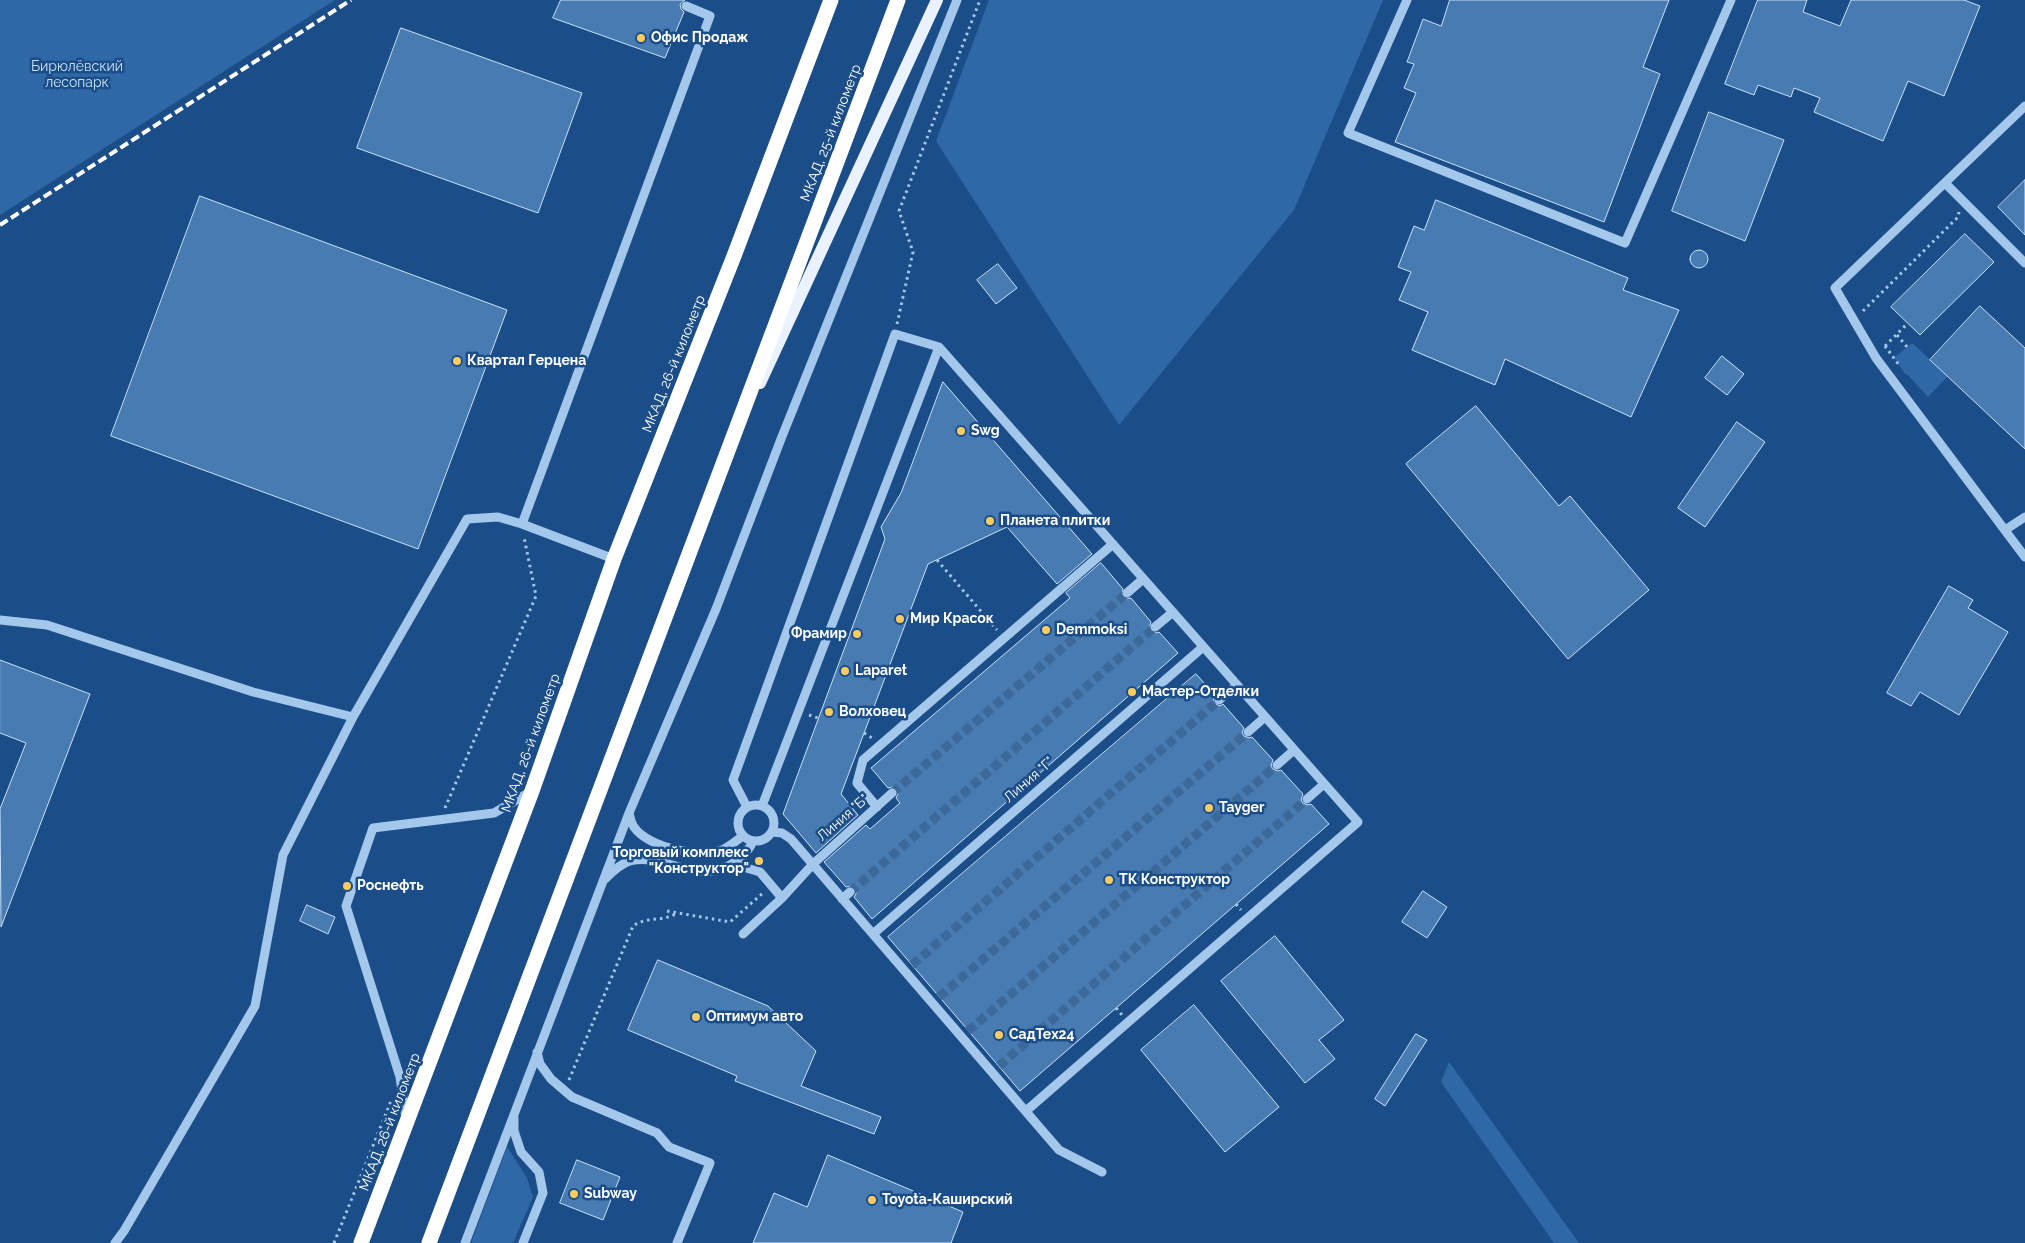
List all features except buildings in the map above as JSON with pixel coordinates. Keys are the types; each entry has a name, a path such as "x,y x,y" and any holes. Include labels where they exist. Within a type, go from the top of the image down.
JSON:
{"highway":[{"name":"МКАД, 26-й километр","path":"362,1243 532,791 614,559 734,256 831,0"},
{"name":"МКАД, 25-й километр","path":"726,458 898,0"},
{"path":"429,1243 726,458"}],"main road":[{"path":"726,458 937,0"}],"street":[{"path":"465,1243 629,813 716,609 784,430 957,0"},
{"path":"1407,0 1348,133 1625,243 1731,0"},
{"path":"522,524 710,16 686,6"},
{"path":"2024,555 1876,358 1835,288 2025,106"},
{"path":"1945,183 2025,263"},
{"path":"746,807 733,780 895,334 939,347 1358,822 1026,1111"},
{"path":"762,806 939,347"},
{"path":"115,1243 124,1231 255,1006 283,855 353,717 467,519 498,517 522,524 614,559"},
{"path":"2005,530 2025,517"},
{"path":"877,808 857,783 863,760 1113,544"},
{"path":"1127,593 1143,579"},
{"path":"1155,627 1172,612"},
{"path":"0,620 47,625 253,692 353,717"},
{"name":"Линия \"Г\"","path":"873,934 1203,647"},
{"path":"1220,700 1237,685"},
{"path":"1248,732 1265,717"},
{"path":"1277,765 1294,750"},
{"path":"1307,799 1324,784"},
{"path":"406,1124 400,1077 346,906 373,828 494,813 532,791"},
{"name":"Линия \"Б\"","path":"743,934 782,898 812,864 892,794"},
{"path":"762,806 770,811 774,817 772,832 768,837 753,842 743,836 738,826 739,817 746,807 762,806"},
{"path":"629,813 634,828 653,843 688,852 706,854 724,849 743,836"},
{"path":"772,832 782,833 791,839 873,934 908,968 996,1069 1026,1111 1059,1150 1102,1172"},
{"path":"602,883 614,870 630,861 645,860 702,873 718,871 733,864 747,853 753,842"},
{"path":"733,864 760,872 782,898"},
{"path":"842,899 850,892"},
{"path":"537,1052 540,1064 551,1079 572,1097 657,1133 669,1148 710,1163 677,1243"},
{"path":"514,1112 514,1131 521,1152 539,1172 543,1193 523,1243"}],"path":[{"path":"895,334 913,252 899,211 980,0"},
{"path":"1861,313 1958,217 1960,208"},
{"path":"1885,346 1908,323"},
{"path":"1897,335 1907,347"},
{"path":"1880,340 1902,370"},
{"path":"440,820 536,596 522,524"},
{"path":"937,560 1004,637"},
{"path":"667,911 730,922 771,885"},
{"path":"565,1091 633,926 646,920 669,918 677,913"},
{"path":"334,1243 400,1077"}],"green space":[{"name":"Бирюлёвский лесопарк","path":"0,0 335,0 0,215"},
{"path":"989,0 1383,0 1294,210 1119,425 936,141"},
{"path":"1912,343 1948,376 1928,397 1906,375 1894,358"},
{"path":"1449,1062 1579,1243 1554,1243 1441,1082"},
{"path":"507,1147 527,1178 533,1197 513,1243 471,1243"}],"tunnel":[{"path":"892,793 1127,593"},
{"path":"850,892 1155,627"},
{"path":"912,965 1219,700"},
{"path":"939,997 1248,732"},
{"path":"968,1031 1277,765"},
{"path":"999,1066 1307,799"}],"railway":[{"path":"0,225 351,0"}],"place":[{"name":"Офис Продаж","path":"641,38"},
{"name":"Квартал Герцена","path":"457,361"},
{"name":"Swg","path":"961,431"},
{"name":"Планета плитки","path":"990,521"},
{"name":"Мир Красок","path":"900,619"},
{"name":"Demmoksi","path":"1046,630"},
{"name":"Фрамир","path":"857,634"},
{"name":"Laparet","path":"845,671"},
{"name":"Мастер-Отделки","path":"1132,692"},
{"name":"Волховец","path":"829,712"},
{"name":"Tayger","path":"1209,808"},
{"name":"Торговый комплекс \"Конструктор\"","path":"759,861"},
{"name":"ТК Конструктор","path":"1109,880"},
{"name":"Роснефть","path":"347,886"},
{"name":"Оптимум авто","path":"696,1017"},
{"name":"СадТех24","path":"999,1035"},
{"name":"Subway","path":"574,1194"},
{"name":"Toyota-Каширский","path":"872,1200"}]}
